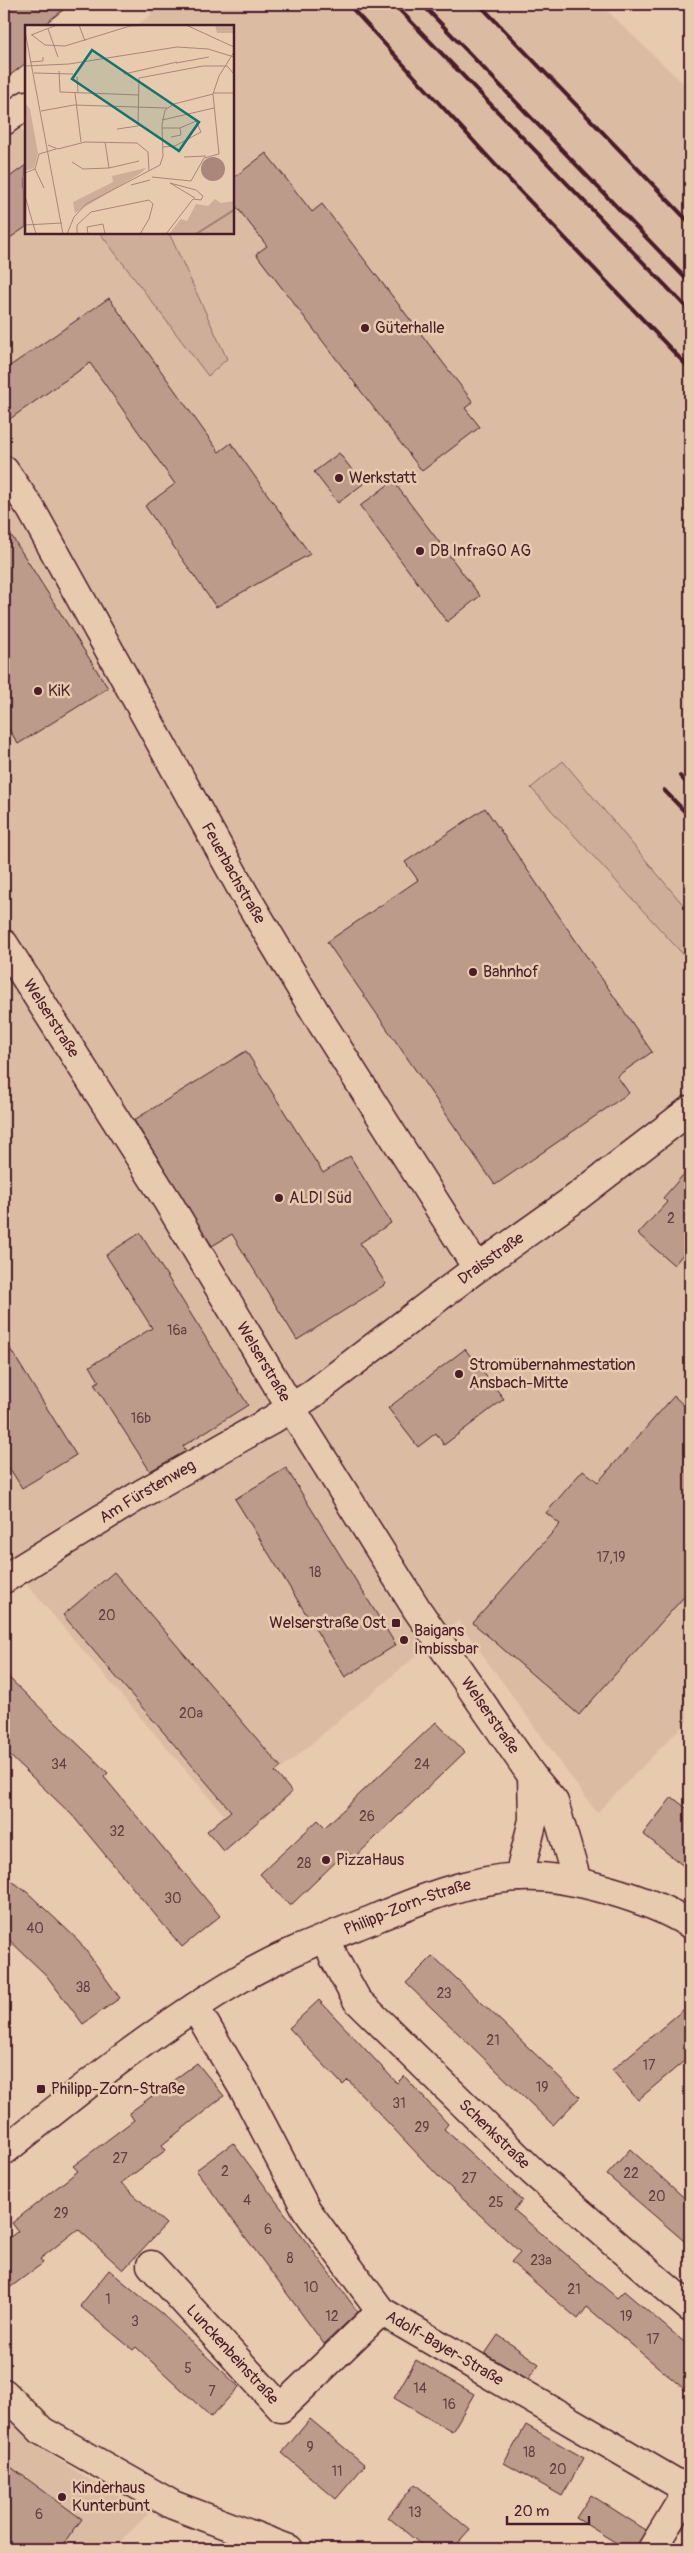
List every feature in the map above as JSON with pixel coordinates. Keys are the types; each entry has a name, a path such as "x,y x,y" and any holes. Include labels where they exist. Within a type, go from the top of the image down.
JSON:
{"street":[{"path":"4,121 25,106"},
{"name":"Feuerbachstraße","path":"4,470 40,526 245,895 323,1025 477,1268"},
{"name":"Welserstraße","path":"4,944 168,1202 291,1408 418,1611 532,1776 554,1802 577,1881"},
{"name":"Draisstraße","path":"291,1408 477,1268 573,1200 690,1110"},
{"name":"Am Fürstenweg","path":"4,1579 143,1493 291,1408"},
{"path":"519,1877 533,1820 532,1776"},
{"name":"Philipp-Zorn-Straße","path":"4,2151 116,2064 195,2007 239,1979 276,1960 420,1900 485,1882 519,1877 559,1878 577,1881 635,1900 690,1924"},
{"name":"Schenkstraße","path":"327,1938 334,1958 357,2000 533,2172 690,2308"},
{"name":"Adolf-Bayer-Straße","path":"195,2007 244,2090 306,2210 381,2312 688,2490 652,2549"},
{"name":"Lunckenbeinstraße","path":"151,2265 281,2408 381,2312"},
{"path":"4,2393 42,2431 174,2506 289,2549"}],"shaded area":[{"path":"148,4 600,4 690,90 690,1718 597,1813 458,1621 225,1816 28,1586 4,1551 4,121 11,116 25,135 25,234 101,234 208,375 227,359 169,234 234,234 234,25 137,25 151,15"},
{"path":"101,234 169,234 227,359 208,376"},
{"path":"563,761 690,913 690,962 531,788"},
{"name":"Kinderhaus Kunterbunt","path":"4,2414 48,2453 90,2480 149,2513 113,2549 4,2549"}],"building":[{"path":"4,4 71,4 43,25 25,25 25,64 4,80"},
{"name":"Güterhalle","path":"266,153 312,212 322,204 473,402 465,408 480,427 422,471 256,254 267,246 234,204 234,177"},
{"path":"25,166 25,228 4,242 4,181"},
{"path":"109,298 219,452 231,443 310,554 216,607 145,506 175,484 90,363 4,423 4,370"},
{"name":"Werkstatt","path":"339,453 363,484 338,503 314,472"},
{"name":"DB InfraGO AG","path":"393,481 480,596 447,622 360,506"},
{"path":"4,524 108,688 18,744 4,721"},
{"name":"Bahnhof","path":"485,808 652,1052 617,1076 629,1093 495,1185 327,942 418,880 405,862"},
{"name":"ALDI Süd","path":"246,1051 323,1173 350,1156 391,1223 360,1243 386,1284 297,1340 232,1234 212,1246 134,1120"},
{"path":"690,1167 690,1246 674,1265 638,1234 667,1202 663,1198"},
{"path":"140,1233 248,1405 183,1446 186,1451 150,1471 94,1384 99,1381 90,1366 152,1328 106,1255"},
{"path":"4,1339 76,1455 22,1488 4,1459"},
{"name":"Stromübernahmestation Ansbach-Mitte","path":"465,1349 504,1399 444,1445 436,1433 418,1447 388,1408"},
{"path":"674,1396 690,1411 690,1590 579,1715 473,1623 560,1524 546,1513 583,1470 598,1482"},
{"path":"286,1468 396,1645 345,1677 235,1499"},
{"path":"114,1572 281,1767 275,1772 292,1792 224,1851 207,1831 231,1811 63,1615"},
{"path":"4,1673 108,1773 104,1777 220,1916 182,1947 72,1815 4,1750"},
{"path":"436,1722 465,1752 354,1858 347,1851 290,1906 260,1874 318,1820 325,1827"},
{"path":"672,1797 690,1811 690,1871 643,1834"},
{"path":"4,1875 28,1893 79,1941 120,1998 83,2024 46,1975 4,1935"},
{"path":"433,1956 580,2097 553,2125 406,1983"},
{"path":"319,2000 397,2083 404,2076 448,2124 444,2129 522,2200 514,2210 617,2298 624,2291 690,2347 690,2394 587,2307 578,2319 511,2262 520,2252 439,2177 348,2080 343,2085 289,2028"},
{"path":"690,2004 690,2056 638,2100 612,2070"},
{"path":"197,2063 224,2096 162,2145 166,2150 121,2183 166,2224 123,2270 78,2229 40,2259 43,2263 4,2292 4,2242 18,2231 12,2223 78,2171 73,2166 134,2120 129,2113"},
{"path":"233,2143 358,2312 324,2344 196,2170"},
{"path":"630,2149 690,2203 690,2246 607,2175"},
{"path":"109,2270 163,2315 239,2387 211,2417 136,2347 133,2350 80,2306"},
{"path":"498,2335 539,2364 528,2379 485,2354"},
{"path":"416,2360 474,2394 452,2432 394,2398"},
{"path":"310,2419 365,2465 336,2499 282,2453"},
{"path":"526,2425 584,2458 562,2496 504,2463"},
{"path":"4,2462 82,2519 60,2549 4,2549"},
{"path":"415,2484 470,2530 453,2549 426,2549 388,2517"},
{"path":"591,2495 646,2530 636,2549 626,2549 576,2518"}],"railway":[{"path":"348,4 502,172 690,369"},
{"path":"394,4 690,311"},
{"path":"422,4 690,283"},
{"path":"479,4 690,223"},
{"path":"680,776 690,787"},
{"path":"664,790 690,817"}],"place":[{"name":"Güterhalle","path":"365,328"},
{"name":"Werkstatt","path":"339,478"},
{"name":"DB InfraGO AG","path":"420,551"},
{"name":"KiK","path":"38,691"},
{"name":"Bahnhof","path":"473,972"},
{"name":"ALDI Süd","path":"279,1198"},
{"name":"Stromübernahmestation Ansbach-Mitte","path":"459,1374"},
{"name":"Welserstraße Ost","path":"396,1623"},
{"name":"Baigans Imbissbar","path":"404,1640"},
{"name":"PizzaHaus","path":"326,1860"},
{"name":"Philipp-Zorn-Straße","path":"41,2089"},
{"name":"Kinderhaus Kunterbunt","path":"62,2497"}]}
